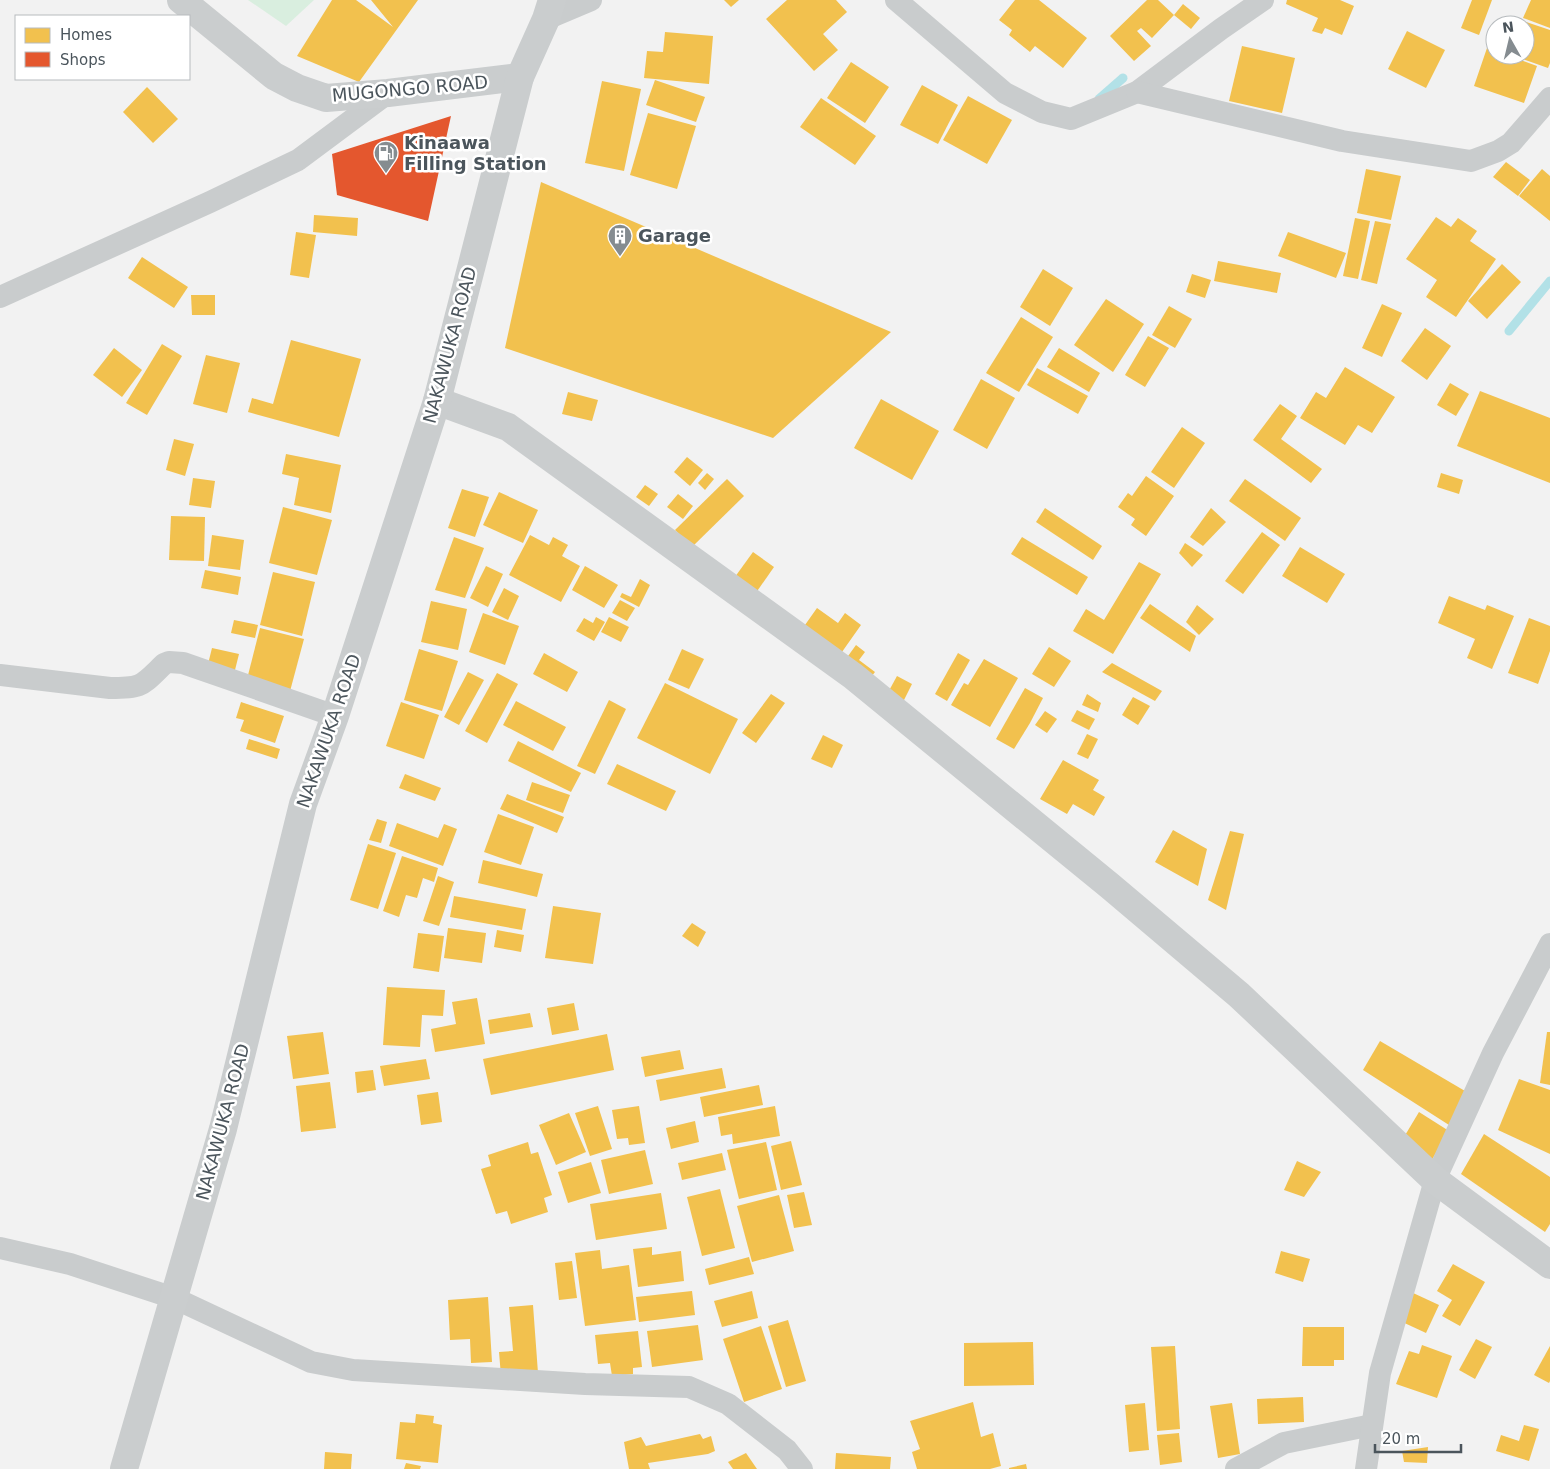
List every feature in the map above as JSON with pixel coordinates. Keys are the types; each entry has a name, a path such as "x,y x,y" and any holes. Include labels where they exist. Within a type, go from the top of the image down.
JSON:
{"street":[{"name":"MUGONGO ROAD","path":"181,0 274,76 297,88 326,98 388,93 520,77"},
{"path":"549,10 591,0"},
{"path":"896,0 1005,92 1042,112 1071,119 1137,92 1263,0"},
{"name":"NAKAWUKA ROAD","path":"128,1467 223,1129 303,804 335,716 437,401 520,77 549,10"},
{"path":"1137,92 1342,141 1471,161 1498,151 1511,143 1550,98"},
{"path":"0,297 298,160 388,93"},
{"path":"437,401 508,427 852,676 1110,886 1239,995 1435,1180 1550,1265"},
{"path":"0,676 110,688 126,688 143,685 164,664 169,662 183,663 335,716"},
{"path":"1366,1469 1380,1373 1435,1180 1493,1052 1550,944"},
{"path":"0,1248 70,1264 174,1298 312,1362 353,1370 576,1384 689,1387 728,1404 787,1450 802,1469"},
{"path":"1236,1469 1284,1443 1372,1425"}],"green space":[{"path":"248,0 314,0 286,26"}],"building: Homes":[{"path":"332,0 356,0 393,27 371,0 418,0 359,82 297,56"},
{"path":"724,0 739,0 731,7"},
{"path":"787,0 836,0 847,12 823,34 838,50 814,71 766,19"},
{"path":"1015,0 1039,0 1087,38 1063,68 1035,46 1030,52 1009,35 1012,30 999,20"},
{"path":"1147,0 1158,0 1174,15 1152,38 1141,28 1137,31 1151,46 1134,61 1110,36"},
{"path":"1287,0 1340,0 1354,6 1342,35 1325,28 1322,34 1312,31 1318,18 1286,4"},
{"path":"1472,0 1492,0 1479,35 1461,28"},
{"path":"1531,0 1550,0 1550,28 1535,22 1535,15 1524,15"},
{"path":"1183,4 1200,18 1191,29 1174,15"},
{"path":"1535,25 1550,30 1550,63 1548,68 1535,63"},
{"path":"1407,31 1445,50 1426,88 1388,69"},
{"path":"665,32 713,36 709,84 644,78 647,51 663,52"},
{"path":"1242,46 1295,58 1282,113 1229,101"},
{"path":"1485,54 1485,65 1537,66 1524,103 1474,86"},
{"path":"851,62 889,87 865,123 827,98"},
{"path":"655,80 705,97 696,122 646,105"},
{"path":"602,81 641,89 624,171 585,163"},
{"path":"922,85 958,105 938,144 900,125"},
{"path":"147,87 178,119 153,143 123,112"},
{"path":"968,96 1012,120 987,164 943,140"},
{"path":"821,98 876,136 855,165 800,127"},
{"path":"648,113 696,126 677,189 630,175"},
{"path":"1506,162 1530,180 1518,196 1493,177"},
{"path":"1366,169 1401,176 1391,220 1357,213"},
{"path":"1542,169 1550,176 1550,221 1519,196"},
{"name":"Garage","path":"541,182 891,332 773,438 505,348"},
{"path":"314,215 358,218 357,236 313,232"},
{"path":"1436,217 1451,227 1458,218 1477,231 1470,241 1496,259 1456,317 1426,297 1437,280 1406,259"},
{"path":"1355,218 1370,221 1358,279 1343,276"},
{"path":"1375,221 1391,224 1377,284 1361,280"},
{"path":"296,232 316,235 309,278 290,275"},
{"path":"1288,232 1346,253 1336,278 1278,256"},
{"path":"142,257 188,287 174,308 128,278"},
{"path":"1218,261 1281,273 1277,293 1214,281"},
{"path":"1502,264 1521,282 1487,319 1468,301"},
{"path":"1043,269 1073,288 1050,326 1020,307"},
{"path":"1192,274 1211,280 1205,298 1186,292"},
{"path":"191,295 215,295 215,315 192,315"},
{"path":"1106,299 1144,324 1113,372 1074,345"},
{"path":"1382,304 1402,313 1382,357 1362,348"},
{"path":"1169,306 1192,319 1175,348 1152,335"},
{"path":"1021,317 1053,337 1019,392 986,373"},
{"path":"1425,328 1451,346 1427,380 1401,361"},
{"path":"1148,336 1169,348 1145,387 1125,375"},
{"path":"291,340 361,359 339,437 248,412 252,398 273,404"},
{"path":"162,344 182,356 147,415 126,403"},
{"path":"114,348 142,370 122,397 93,375"},
{"path":"1059,348 1100,373 1089,392 1047,367"},
{"path":"206,355 240,363 227,413 193,404"},
{"path":"1345,367 1395,397 1372,433 1358,425 1345,445 1300,418 1316,392 1326,398"},
{"path":"1037,368 1088,396 1078,414 1027,385"},
{"path":"981,379 1015,398 987,449 953,430"},
{"path":"1450,383 1469,394 1456,416 1437,405"},
{"path":"1480,391 1550,418 1550,483 1457,446"},
{"path":"568,392 598,400 592,421 562,414"},
{"path":"881,399 939,431 912,480 854,448"},
{"path":"1280,404 1297,416 1281,439 1322,469 1311,483 1253,440"},
{"path":"1182,427 1205,443 1174,488 1151,472"},
{"path":"174,439 194,444 185,476 166,470"},
{"path":"286,454 341,465 331,513 294,505 299,478 282,474"},
{"path":"687,457 703,470 690,486 674,472"},
{"path":"707,473 714,479 705,490 698,483"},
{"path":"1441,473 1463,480 1459,494 1437,487"},
{"path":"1146,476 1174,496 1146,536 1131,525 1135,519 1118,507 1128,493 1132,496"},
{"path":"193,478 215,481 211,508 189,505"},
{"path":"727,479 744,496 692,547 675,530"},
{"path":"1245,479 1301,518 1285,541 1229,501"},
{"path":"645,485 658,494 649,506 636,497"},
{"path":"462,489 489,497 475,537 448,528"},
{"path":"499,492 538,510 523,543 483,525"},
{"path":"678,494 693,506 683,519 667,507"},
{"path":"283,507 332,520 317,575 269,563"},
{"path":"1045,508 1102,546 1093,560 1036,522"},
{"path":"1211,508 1226,522 1203,546 1190,537"},
{"path":"171,516 205,517 204,561 169,560"},
{"path":"1262,532 1280,545 1243,594 1225,581"},
{"path":"212,535 244,540 240,570 208,566"},
{"path":"530,535 549,545 553,537 568,545 562,556 580,566 561,602 509,575"},
{"path":"454,537 484,548 465,598 435,590"},
{"path":"1022,537 1088,577 1077,595 1011,554"},
{"path":"1185,543 1203,555 1192,567 1179,553"},
{"path":"1300,547 1345,574 1327,603 1282,576"},
{"path":"753,552 774,567 753,597 732,581"},
{"path":"1139,562 1161,574 1113,654 1073,631 1086,609 1104,620"},
{"path":"486,566 503,574 488,607 470,598"},
{"path":"585,566 618,585 604,608 572,590"},
{"path":"205,570 241,577 238,595 201,588"},
{"path":"273,572 315,582 302,636 260,625"},
{"path":"640,579 650,585 639,607 620,597 622,593 631,597"},
{"path":"504,588 519,596 508,620 492,612"},
{"path":"1449,596 1485,610 1487,605 1514,616 1492,669 1467,658 1475,639 1438,623"},
{"path":"620,600 635,608 627,621 612,613"},
{"path":"431,601 467,609 458,650 421,642"},
{"path":"1150,604 1196,636 1190,652 1140,618"},
{"path":"1197,605 1214,619 1199,635 1186,622"},
{"path":"817,608 838,623 845,613 861,625 837,659 800,632"},
{"path":"483,613 519,626 505,665 469,652"},
{"path":"596,617 605,622 594,641 576,631 584,618 593,623"},
{"path":"609,617 629,627 621,642 601,632"},
{"path":"1529,618 1550,626 1550,651 1538,684 1508,673"},
{"path":"234,620 258,625 255,638 231,633"},
{"path":"260,628 304,639 289,695 246,683"},
{"path":"856,645 865,652 859,660 875,672 868,681 843,663"},
{"path":"1049,647 1071,661 1054,687 1032,674"},
{"path":"212,648 239,654 234,674 207,668"},
{"path":"419,649 458,661 442,711 404,700"},
{"path":"682,649 704,659 689,689 668,680"},
{"path":"544,653 578,672 567,692 533,674"},
{"path":"958,653 970,660 947,701 935,694"},
{"path":"984,659 1018,678 990,727 951,705 964,683 968,685"},
{"path":"1112,663 1162,691 1155,701 1102,672"},
{"path":"468,672 484,680 459,725 444,717"},
{"path":"497,673 518,684 487,743 465,731"},
{"path":"897,676 912,684 901,706 885,698"},
{"path":"665,683 738,719 710,774 637,738"},
{"path":"1025,688 1043,698 1014,749 996,739"},
{"path":"771,694 785,703 756,743 742,733"},
{"path":"1087,694 1101,703 1098,712 1082,705"},
{"path":"1133,697 1150,706 1138,725 1122,715"},
{"path":"609,700 626,709 595,774 577,766"},
{"path":"516,701 566,727 553,751 503,725"},
{"path":"241,702 284,716 275,743 240,731 244,720 236,718"},
{"path":"401,702 439,715 424,759 386,746"},
{"path":"1077,710 1095,719 1089,730 1071,721"},
{"path":"1045,711 1057,719 1047,733 1035,725"},
{"path":"1087,734 1098,739 1088,759 1077,754"},
{"path":"823,735 843,745 832,768 811,759"},
{"path":"249,739 280,749 277,759 246,749"},
{"path":"518,741 581,773 571,792 508,761"},
{"path":"1063,760 1099,780 1093,790 1105,797 1094,816 1073,804 1067,814 1040,799"},
{"path":"617,764 676,791 666,811 607,784"},
{"path":"405,774 441,788 435,801 399,788"},
{"path":"532,782 570,795 563,813 526,800"},
{"path":"507,794 564,817 557,833 500,809"},
{"path":"498,814 534,827 521,865 484,852"},
{"path":"377,819 387,822 381,843 369,840"},
{"path":"397,823 438,838 444,824 457,829 443,866 389,846"},
{"path":"1173,830 1207,849 1198,886 1155,862"},
{"path":"1230,831 1244,834 1226,910 1208,900"},
{"path":"368,844 396,853 378,909 350,900"},
{"path":"402,856 438,868 434,882 423,878 417,898 406,895 399,917 383,911"},
{"path":"483,860 543,874 537,897 478,883"},
{"path":"438,876 454,882 439,926 423,921"},
{"path":"454,896 526,909 522,930 450,917"},
{"path":"553,906 601,913 593,964 545,958"},
{"path":"692,923 706,932 698,947 682,936"},
{"path":"448,928 486,933 482,963 444,958"},
{"path":"497,930 524,935 521,952 494,947"},
{"path":"418,933 444,936 439,972 413,968"},
{"path":"387,987 445,990 443,1016 422,1015 420,1047 383,1045"},
{"path":"477,998 485,1044 435,1052 431,1029 456,1024 452,1002"},
{"path":"574,1003 579,1030 552,1035 547,1008"},
{"path":"530,1013 533,1027 490,1034 488,1020"},
{"path":"323,1032 329,1074 293,1079 287,1036"},
{"path":"1547,1032 1550,1032 1550,1085 1540,1083"},
{"path":"607,1034 614,1070 491,1095 483,1059"},
{"path":"1380,1041 1465,1091 1449,1125 1363,1070"},
{"path":"680,1050 684,1069 645,1077 641,1057"},
{"path":"426,1059 430,1079 384,1086 380,1066"},
{"path":"722,1068 726,1088 660,1101 656,1080"},
{"path":"373,1070 376,1090 357,1093 355,1072"},
{"path":"1519,1079 1550,1090 1550,1154 1498,1130"},
{"path":"330,1082 336,1128 301,1132 296,1086"},
{"path":"759,1085 763,1105 704,1117 700,1097"},
{"path":"438,1092 442,1122 421,1125 417,1095"},
{"path":"598,1106 612,1149 590,1156 575,1113"},
{"path":"639,1106 645,1143 629,1145 628,1138 617,1139 612,1110"},
{"path":"775,1106 780,1136 733,1144 732,1134 721,1136 718,1117"},
{"path":"1419,1112 1449,1131 1430,1163 1401,1142"},
{"path":"569,1113 586,1152 556,1165 539,1125"},
{"path":"695,1121 699,1142 671,1149 666,1128"},
{"path":"1484,1134 1550,1177 1550,1224 1545,1232 1461,1174"},
{"path":"791,1141 802,1185 781,1190 771,1146"},
{"path":"528,1142 531,1154 538,1152 552,1195 544,1198 548,1212 511,1224 507,1211 496,1214 481,1169 491,1166 488,1155"},
{"path":"766,1142 777,1190 739,1199 727,1150"},
{"path":"645,1150 653,1184 609,1194 601,1160"},
{"path":"722,1153 726,1170 682,1180 678,1163"},
{"path":"1297,1161 1321,1172 1304,1197 1284,1190"},
{"path":"591,1162 601,1193 568,1203 558,1172"},
{"path":"720,1189 735,1248 702,1256 687,1197"},
{"path":"804,1192 812,1225 794,1228 787,1195"},
{"path":"661,1193 667,1229 596,1240 590,1204"},
{"path":"779,1195 794,1251 752,1262 737,1206"},
{"path":"652,1247 652,1255 681,1251 684,1281 638,1287 633,1249"},
{"path":"600,1250 602,1269 629,1265 636,1320 585,1326 575,1253"},
{"path":"1281,1251 1310,1259 1303,1282 1275,1273"},
{"path":"749,1257 754,1274 709,1285 705,1269"},
{"path":"572,1261 577,1298 559,1300 555,1263"},
{"path":"1453,1264 1485,1282 1460,1326 1442,1316 1452,1300 1437,1291"},
{"path":"692,1291 695,1315 639,1322 636,1297"},
{"path":"752,1291 758,1318 722,1327 714,1301"},
{"path":"1411,1292 1439,1305 1426,1333 1398,1320"},
{"path":"488,1297 492,1362 471,1363 470,1339 450,1340 448,1300"},
{"path":"533,1305 538,1373 501,1376 499,1352 513,1351 509,1307"},
{"path":"788,1320 806,1381 786,1387 768,1326"},
{"path":"698,1325 703,1360 652,1367 647,1331"},
{"path":"761,1326 782,1389 744,1402 723,1339"},
{"path":"1303,1327 1344,1327 1344,1360 1334,1360 1334,1366 1302,1366"},
{"path":"638,1331 642,1367 633,1368 633,1374 612,1376 610,1363 598,1364 595,1335"},
{"path":"1476,1339 1492,1347 1475,1379 1459,1370"},
{"path":"1033,1342 1034,1385 964,1386 964,1343"},
{"path":"1422,1345 1452,1356 1437,1398 1396,1384 1409,1351 1419,1354"},
{"path":"1175,1346 1180,1429 1157,1431 1151,1347"},
{"path":"1550,1346 1550,1381 1549,1383 1534,1375"},
{"path":"1303,1397 1304,1422 1258,1424 1257,1399"},
{"path":"973,1402 981,1437 993,1433 1001,1466 990,1469 917,1469 912,1452 920,1449 910,1421"},
{"path":"1145,1403 1149,1450 1129,1452 1125,1405"},
{"path":"1232,1403 1240,1454 1218,1458 1210,1406"},
{"path":"416,1414 434,1416 433,1423 442,1425 438,1463 396,1459 400,1422 415,1423"},
{"path":"1524,1425 1539,1429 1529,1461 1496,1451 1501,1435 1519,1441"},
{"path":"1179,1433 1182,1462 1160,1465 1157,1435"},
{"path":"700,1434 703,1439 711,1436 715,1451 708,1454 648,1463 650,1469 629,1469 624,1442 641,1437 646,1446"},
{"path":"1428,1447 1427,1463 1404,1462 1402,1451"},
{"path":"325,1452 352,1454 351,1469 324,1469"},
{"path":"746,1453 757,1469 733,1469 728,1462"},
{"path":"836,1453 891,1457 890,1469 835,1469"},
{"path":"406,1463 421,1466 420,1469 404,1469"},
{"path":"1026,1464 1027,1469 1009,1469 1009,1468"}],"building: Shops":[{"name":"Kinaawa Filling Station","path":"451,116 428,221 337,195 332,154"}],"waterway":[{"path":"1099,99 1123,78"},
{"path":"1509,331 1550,281"}],"place":[{"name":"Kinaawa Filling Station","path":"386,174"},
{"name":"Garage","path":"620,257"}]}
